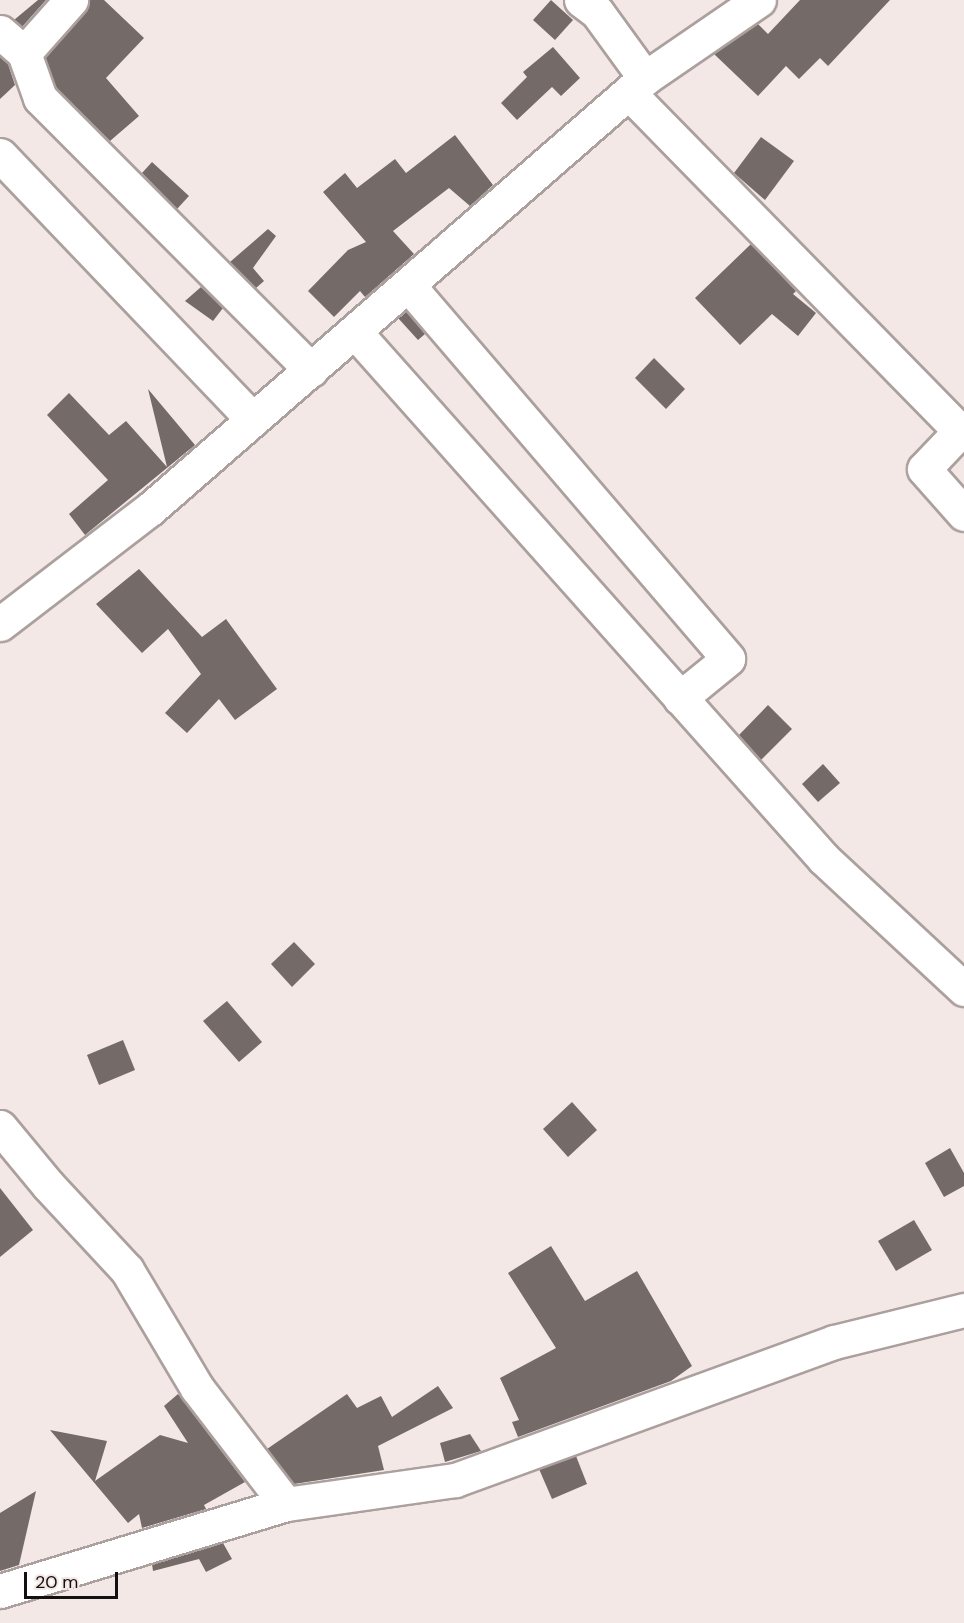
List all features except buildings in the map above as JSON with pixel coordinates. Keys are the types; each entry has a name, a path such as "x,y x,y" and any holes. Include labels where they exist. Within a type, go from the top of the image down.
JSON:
{"street":[{"path":"24,53 71,0"},
{"path":"581,0 597,12 637,85 960,431 924,469 964,514"},
{"path":"0,624 150,508 637,85 759,0"},
{"path":"0,32 24,53 40,98 311,370"},
{"path":"0,155 252,420"},
{"path":"408,285 728,659 680,698"},
{"path":"355,332 824,860 964,989"},
{"path":"0,1127 48,1185 127,1270 197,1388 286,1504"},
{"path":"0,1591 286,1504 455,1480 834,1342 964,1310"}]}
